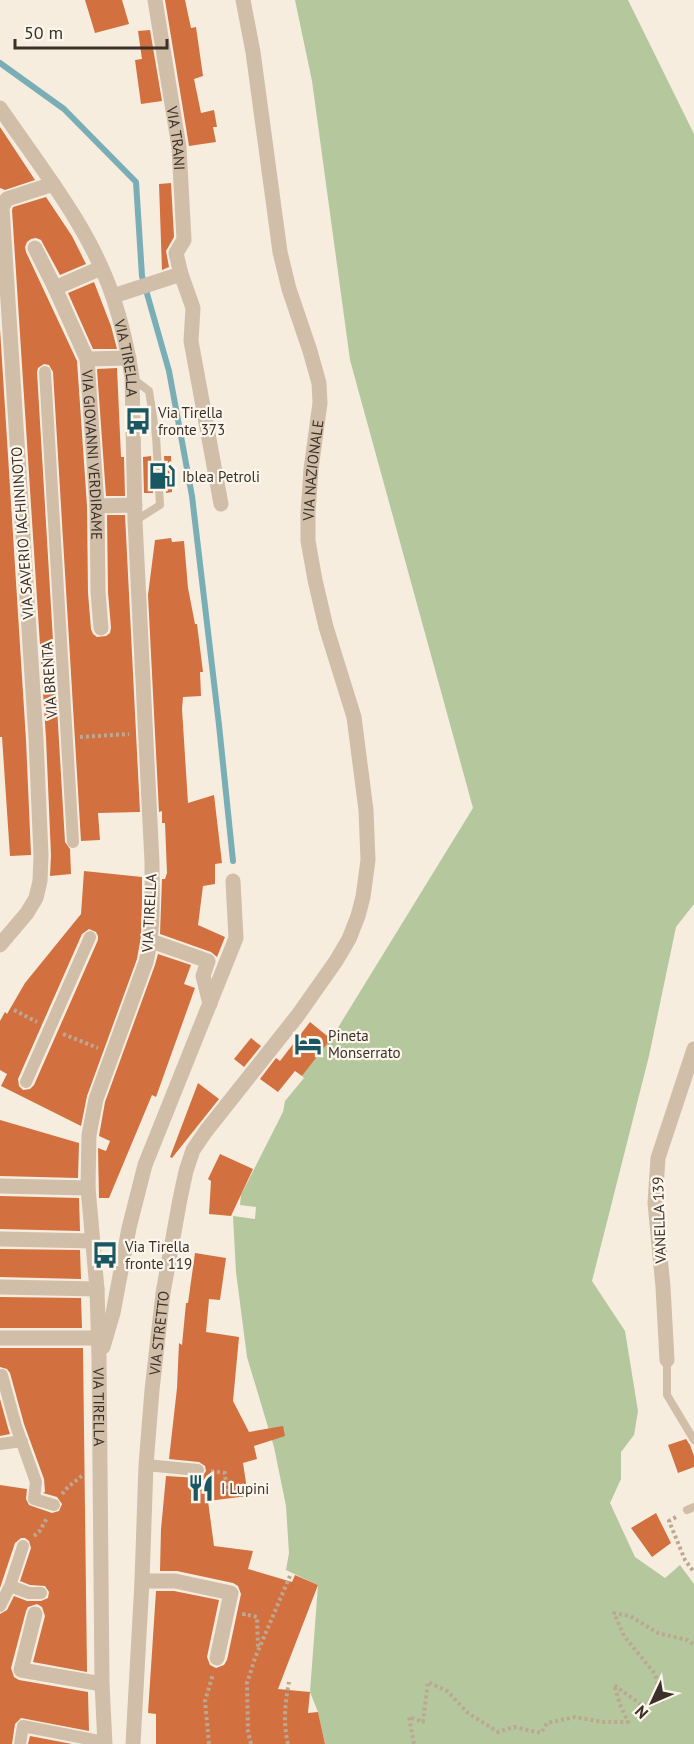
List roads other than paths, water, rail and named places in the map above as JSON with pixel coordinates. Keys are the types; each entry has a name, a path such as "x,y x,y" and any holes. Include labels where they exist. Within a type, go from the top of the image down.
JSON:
{"street":[{"name":"VIA TRANI","path":"155,0 179,147 184,240 176,253 193,308 191,341 221,504"},
{"name":"VIA NAZIONALE","path":"243,0 254,52 280,252 289,289 319,383 320,403 311,469 308,541 326,627 354,717 366,810 368,860 363,897 349,939"},
{"name":"VIA TIRELLA","path":"0,108 53,184 83,232 101,268 113,296 132,377 135,521 152,862 152,913 151,941 146,962 96,1099 89,1135 88,1188 99,1338 102,1684 106,1743"},
{"name":"VIA SAVERIO IACHININOTO","path":"0,945 27,913 36,898 40,881 41,855 36,739 2,207 8,199 53,184"},
{"name":"VIA GIOVANNI VERDIRAME","path":"35,248 87,359 101,628"},
{"path":"55,288 101,268"},
{"path":"113,296 181,274"},
{"path":"87,359 129,358"},
{"name":"VIA BRENTA","path":"45,372 73,842"},
{"path":"96,507 135,505"},
{"path":"99,1358 113,1313 129,1228 146,1165 236,938 233,881"},
{"path":"26,1082 90,938"},
{"name":"VIA STRETTO","path":"133,1744 146,1465 152,1390 163,1293 186,1171 193,1150 206,1131 298,1015 349,939"},
{"path":"151,941 207,961 204,976 210,1004"},
{"name":"VANELLA 139","path":"667,1360 655,1203 658,1158 694,1049"},
{"path":"0,1186 88,1188"},
{"path":"0,1239 93,1241"},
{"path":"0,1287 97,1289"},
{"path":"0,1338 99,1338"},
{"path":"2,1375 16,1426 36,1482 34,1499 54,1505"},
{"path":"0,1444 22,1441"},
{"path":"146,1465 198,1470"},
{"path":"0,1606 10,1586 23,1546"},
{"path":"142,1581 175,1581 231,1593 217,1658"},
{"path":"10,1586 29,1593 41,1593"},
{"path":"35,1614 21,1670 102,1684"},
{"path":"121,1744 136,1714"},
{"path":"20,1744 23,1726 106,1743"}],"lane":[{"path":"132,377 149,391 156,436 160,505 135,521"},
{"path":"667,1360 667,1395 694,1440"}],"waterway":[{"path":"0,63 64,109 136,182 142,276 169,371 192,496 233,861"}],"place":[{"name":"Via Tirella fronte 373","path":"138,421"},
{"name":"Iblea Petroli","path":"162,476"},
{"name":"Pineta Monserrato","path":"308,1044"},
{"name":"Via Tirella fronte 119","path":"105,1255"},
{"name":"I Lupini","path":"201,1488"}]}
